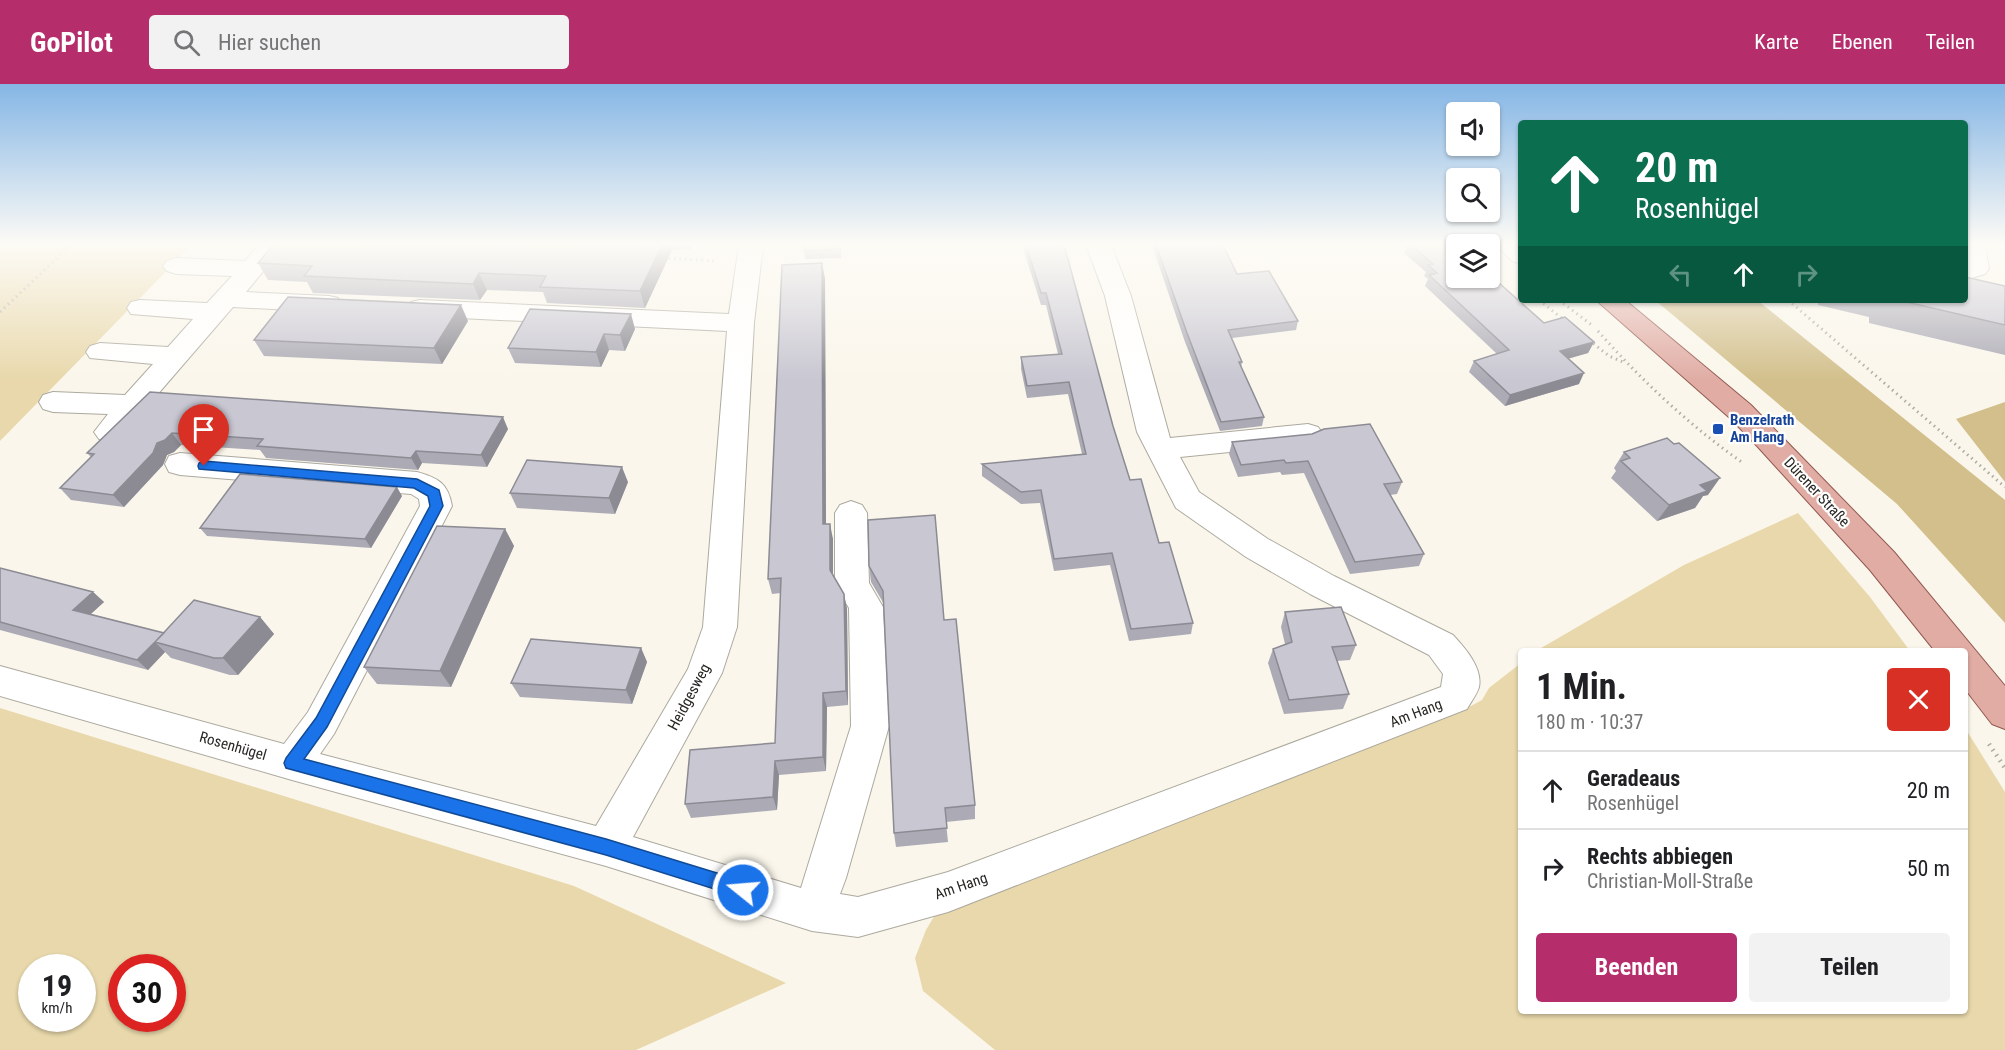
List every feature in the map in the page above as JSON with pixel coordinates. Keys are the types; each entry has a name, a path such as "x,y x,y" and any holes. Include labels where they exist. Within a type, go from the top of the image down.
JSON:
{"main road":[{"name":"Dürener Straße","path":"1613,303 1741,412 1769,440 1882,561 1954,648"},
{"path":"1968,666 2005,713"}],"street":[{"path":"109,432 234,290"},
{"name":"Heidgesweg","path":"606,847 704,673 720,627 741,323 745,290"},
{"name":"Am Hang","path":"812,911 858,917 948,892 1454,698 1461,687 1461,674 1453,658 1441,645 1257,548 1187,500 1152,432 1116,290"},
{"path":"140,308 221,305 352,305"},
{"path":"398,307 741,323"},
{"path":"100,352 176,356"},
{"path":"53,402 133,405"},
{"path":"1161,449 1308,434"},
{"path":"180,464 417,483 434,493 436,506 431,516 321,723 292,763"},
{"path":"606,847 812,911 826,878 870,726 866,608 852,585 851,513"},
{"name":"Rosenhügel","path":"0,681 292,763 606,847"}],"path":[{"path":"0,312 23,290"},
{"path":"1543,303 1572,327"},
{"path":"1563,303 1598,330 1626,364 1609,356 1582,334"},
{"path":"1791,303 2005,487"},
{"path":"1702,432 1710,431"}],"shaded area":[{"path":"0,290 148,290 0,441"},
{"path":"1659,303 1761,303 2005,500 2005,623 1897,504"},
{"path":"2005,402 2005,482 1956,419"},
{"path":"1798,513 1870,597 1908,648 1541,648 1684,565"},
{"path":"1518,665 1518,1014 1968,1014 1968,733 2005,792 2005,1050 995,1050 923,991 915,958 926,930 938,910 1471,706 1482,700 1489,688"},
{"path":"0,708 574,886 786,983 636,1050 0,1050"}],"building":[{"path":"781,290 822,290 823,524 830,524 830,570 844,594 846,691 823,693 823,757 775,761 773,797 685,804 690,750 775,743 781,578 768,579"},
{"path":"1040,290 1076,290 1130,480 1141,479 1159,543 1169,542 1193,623 1131,629 1112,553 1054,559 1041,490 1021,492 982,464 1086,454 1069,382 1027,386 1021,357 1062,354 1046,293 1041,293"},
{"path":"1172,290 1280,290 1298,321 1228,330 1242,362 1239,362 1264,417 1221,422"},
{"path":"1445,290 1507,290 1518,300 1518,303 1522,303 1544,323 1565,317 1594,342 1560,351 1584,373 1510,395 1474,361 1509,350"},
{"path":"1968,290 2005,290 2005,325 1911,303 1968,303"},
{"path":"288,297 461,305 434,348 254,340"},
{"path":"530,309 631,314 620,335 604,334 596,352 508,348"},
{"path":"150,392 503,417 481,455 416,451 411,458 257,446 263,439 172,433 165,440 157,443 153,453 113,495 60,488 94,454 87,453"},
{"path":"1370,424 1402,482 1384,484 1424,554 1355,562 1308,461 1286,463 1284,460 1241,465 1232,442 1312,434 1324,429"},
{"path":"1667,438 1674,444 1679,443 1720,478 1700,485 1707,491 1669,505 1621,461 1630,458 1624,452"},
{"path":"527,460 622,467 609,498 510,493"},
{"path":"240,474 397,487 365,539 200,528"},
{"path":"935,515 944,620 956,619 975,805 945,808 947,828 894,833 883,591 869,566 868,520"},
{"path":"437,526 505,529 440,671 364,667"},
{"path":"0,568 93,592 73,610 164,633 137,660 0,622"},
{"path":"194,600 260,617 223,658 214,658 155,642"},
{"path":"1341,607 1356,645 1332,647 1349,694 1289,700 1273,649 1292,642 1285,612"},
{"path":"531,639 641,648 626,690 511,683"}],"place":[{"name":"Benzelrath Am Hang","path":"1718,429"}],"route":[{"path":"204,466 417,483 434,493 436,506 426,526 321,723 292,763 606,847 743,890"}]}
